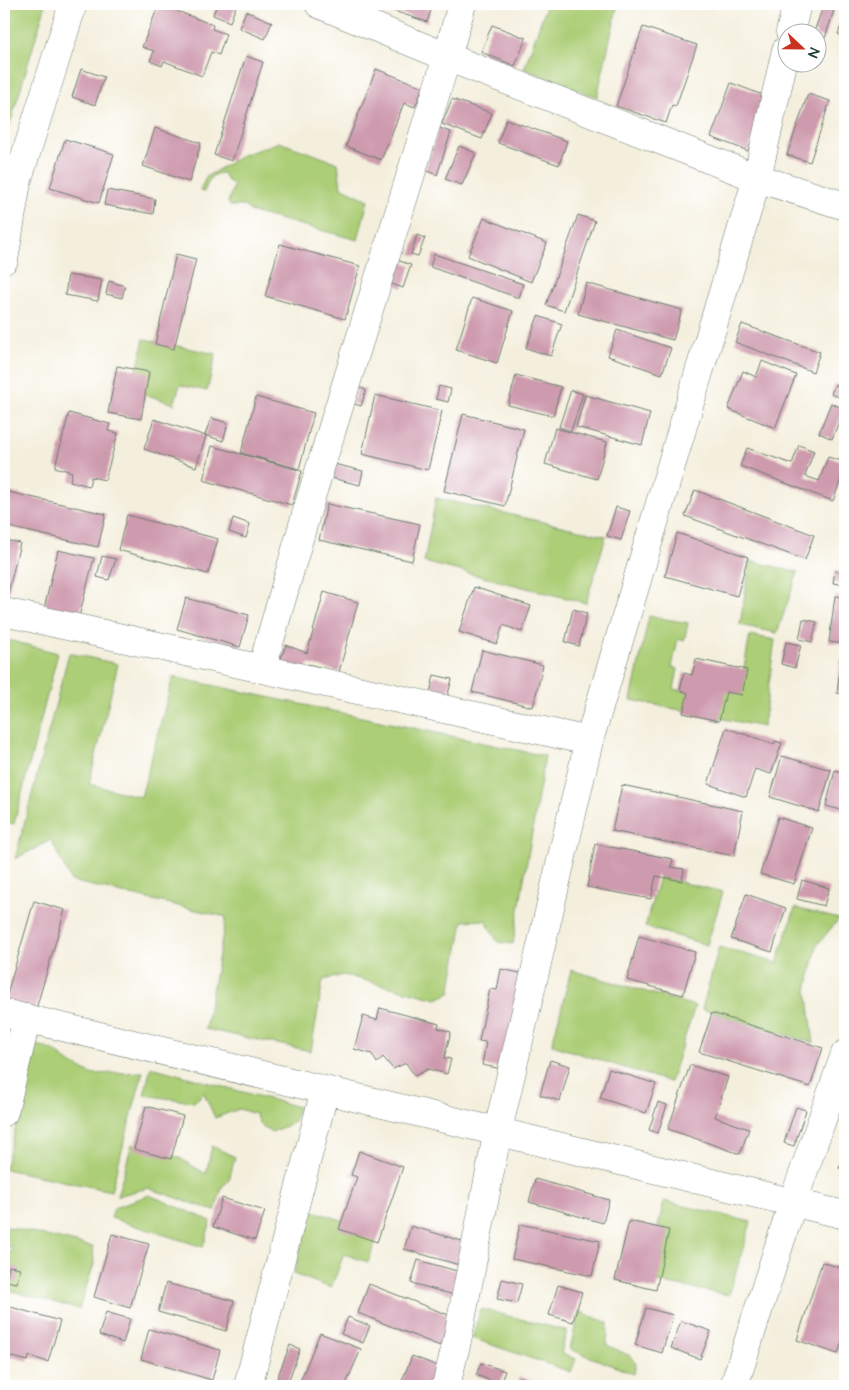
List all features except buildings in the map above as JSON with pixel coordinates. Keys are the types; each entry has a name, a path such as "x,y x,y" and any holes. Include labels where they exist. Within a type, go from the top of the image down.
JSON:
{"street":[{"path":"4,260 17,182 73,4"},
{"path":"319,4 447,57 757,178 845,206"},
{"path":"262,668 308,504 462,4"},
{"path":"792,22 797,4"},
{"path":"446,1386 457,1341 498,1130 589,741 757,178 781,72"},
{"path":"4,612 589,741"},
{"path":"4,1112 15,1015 845,1215"},
{"path":"734,1386 845,1054"},
{"path":"248,1386 325,1090"}],"green space":[{"path":"4,4 41,4 45,7 4,144"},
{"path":"547,4 618,4 597,97 524,69"},
{"path":"279,142 338,163 341,187 368,200 358,240 252,212 244,206 230,206 228,202 234,185 227,180 223,173 215,174 204,192 200,191 206,177 241,156"},
{"path":"144,339 216,354 207,391 180,385 174,404 133,390"},
{"path":"436,498 606,536 586,603 424,562"},
{"path":"750,561 798,572 777,633 740,625"},
{"path":"649,616 688,623 684,641 678,639 672,667 678,669 674,689 721,699 727,670 743,673 750,635 775,640 763,727 631,700"},
{"path":"4,639 58,653 14,824 4,821"},
{"path":"69,653 118,664 89,784 141,797 173,677 545,756 513,944 498,942 485,920 463,921 450,993 437,999 344,975 323,980 311,1051 205,1029 226,917 71,881 51,840 15,859"},
{"path":"659,877 723,892 707,945 645,927"},
{"path":"795,908 839,919 817,945 807,990 814,1043 702,1009 719,947 777,963"},
{"path":"571,970 695,1006 670,1082 552,1045"},
{"path":"37,1045 54,1051 67,1061 91,1074 143,1072 111,1191 5,1169"},
{"path":"151,1067 298,1107 294,1122 272,1132 260,1125 255,1114 239,1109 215,1118 204,1093 194,1102 144,1095"},
{"path":"132,1144 178,1157 206,1174 212,1146 235,1157 229,1180 222,1187 215,1211 148,1188 117,1196"},
{"path":"149,1195 211,1221 203,1247 111,1218 114,1208"},
{"path":"664,1201 751,1222 729,1295 646,1280"},
{"path":"310,1210 364,1227 384,1219 368,1262 344,1254 331,1288 294,1274"},
{"path":"4,1226 93,1247 94,1264 79,1309 4,1289 4,1268 6,1268 12,1247 4,1245"},
{"path":"481,1309 567,1331 561,1353 576,1359 571,1372 472,1338"},
{"path":"579,1311 608,1323 607,1345 632,1357 636,1363 634,1374 570,1349"}]}
